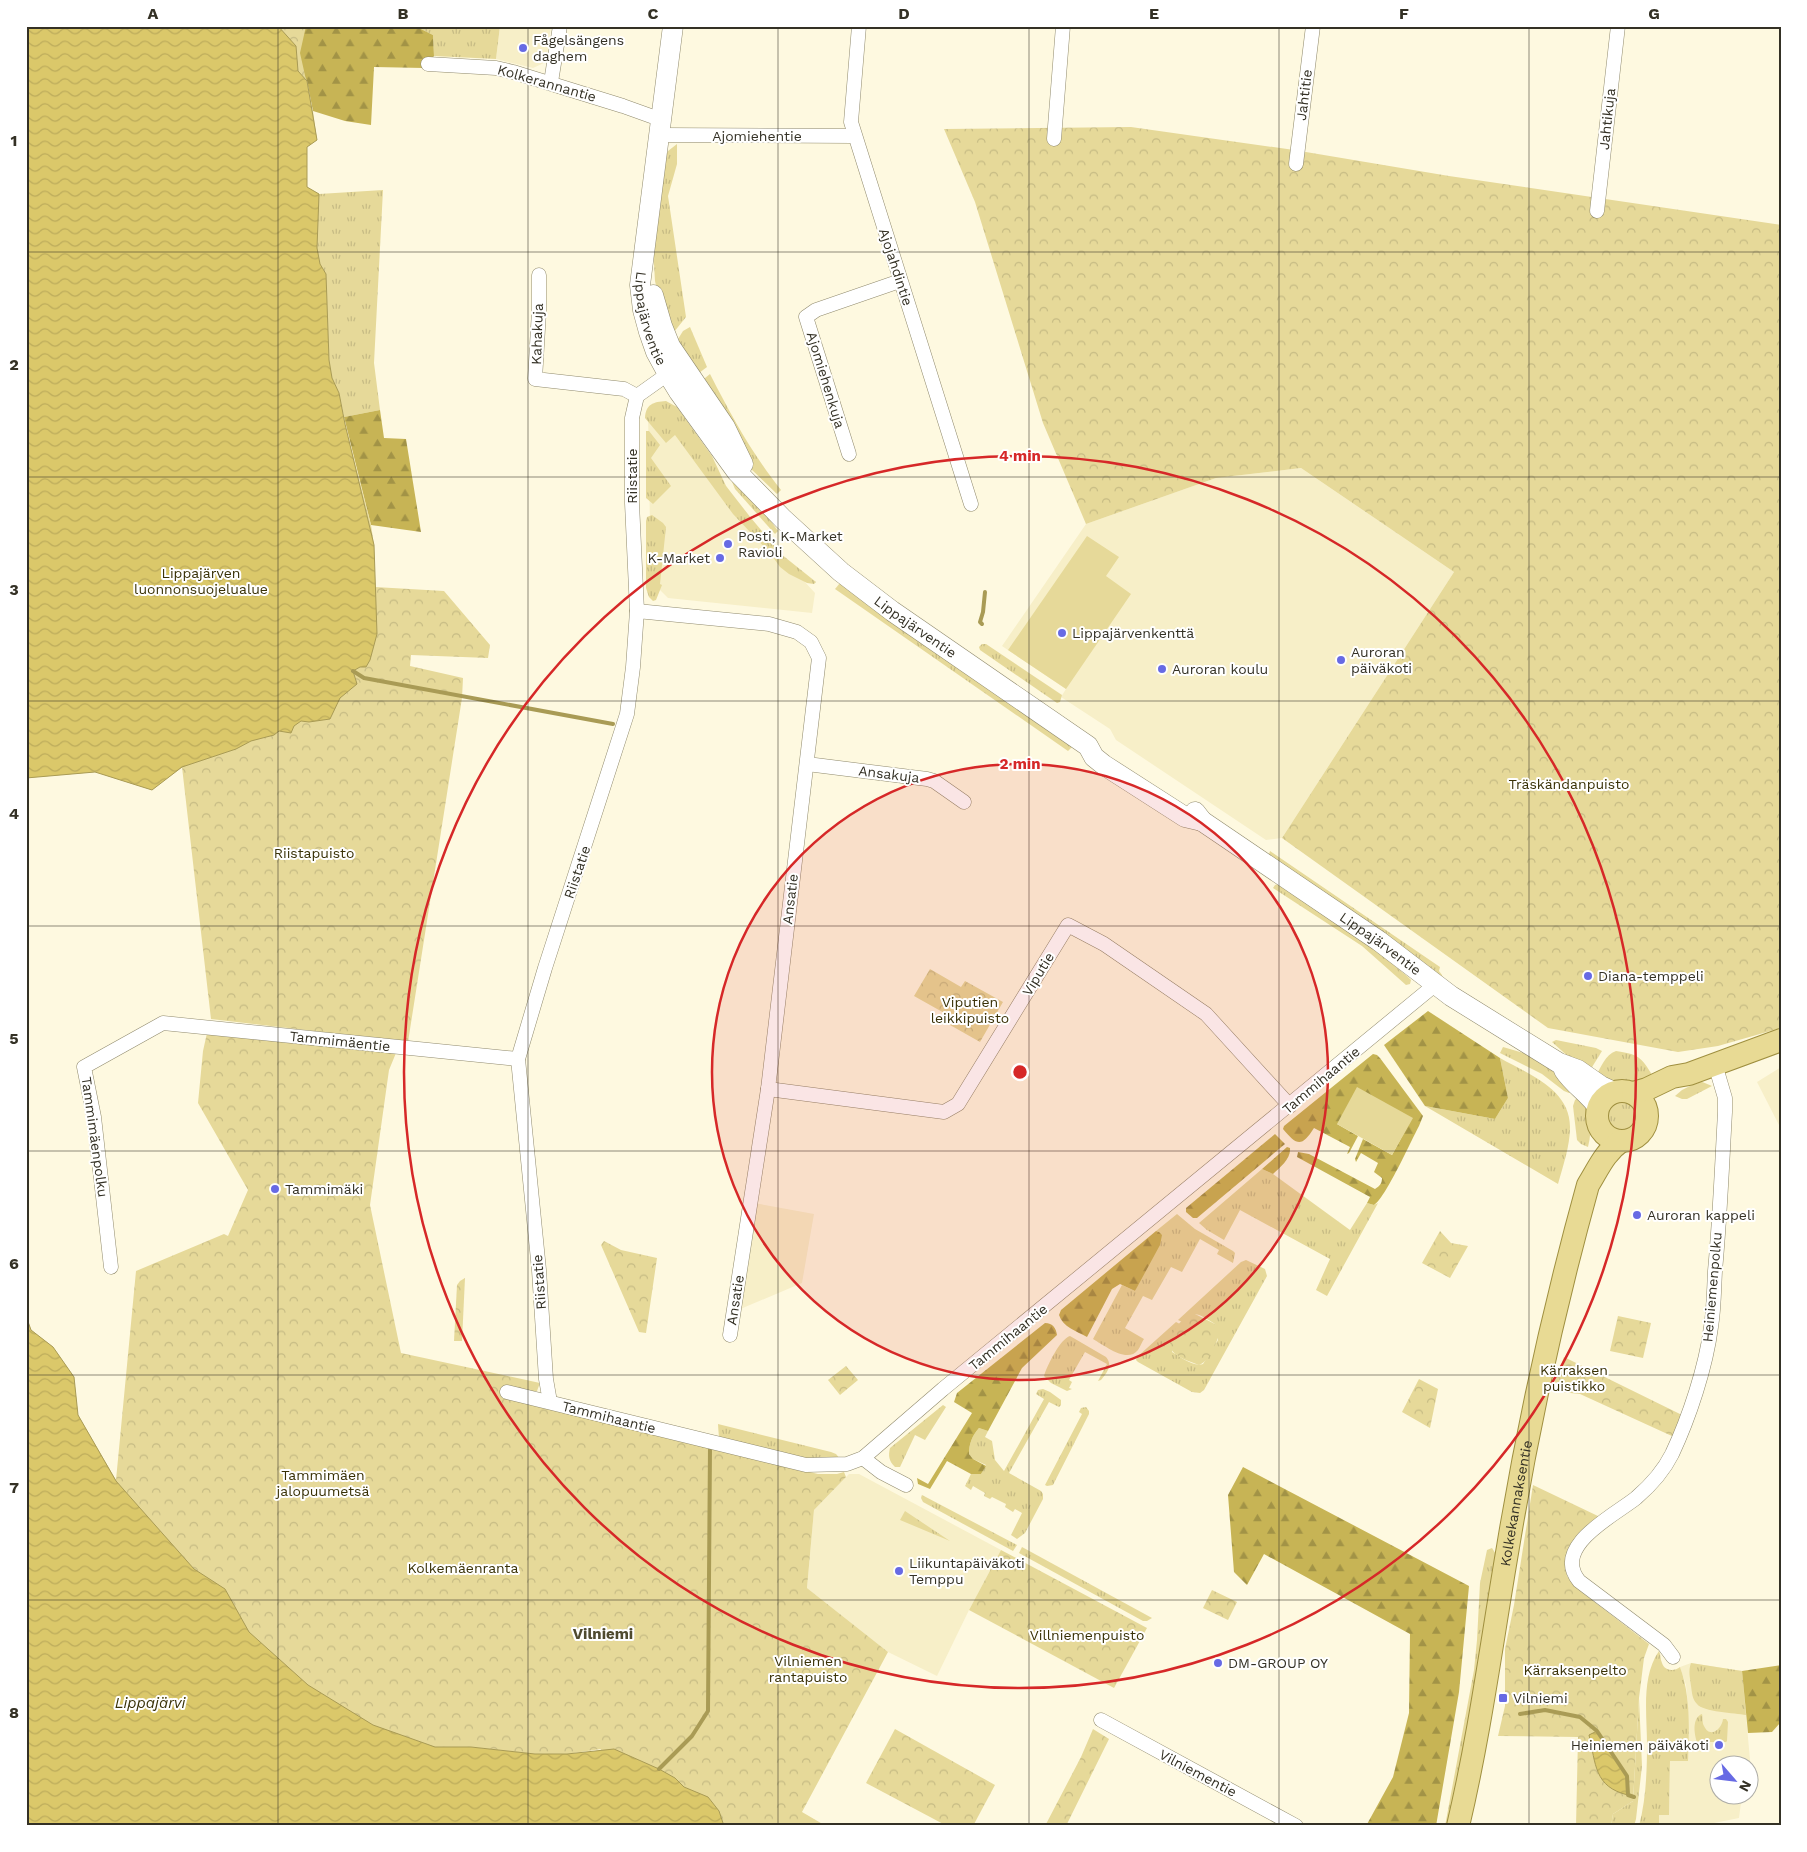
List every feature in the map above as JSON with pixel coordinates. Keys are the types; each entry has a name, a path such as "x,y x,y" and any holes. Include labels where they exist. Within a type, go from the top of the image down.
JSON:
{"main road":[{"name":"Lippajärventie","path":"673,26 644,265 662,326 670,346 675,369 707,398 725,427 757,491 783,519 841,572 915,627 1088,746 1094,758 1185,817 1202,821 1379,941 1458,1000 1559,1062 1571,1080 1592,1098 1611,1105"},
{"path":"1611,1105 1672,1077 1689,1074 1781,1040"},
{"path":"1611,1105 1604,1134 1621,1141 1629,1139 1639,1133 1655,1103 1668,1092 1677,1088 1689,1074"},
{"path":"1611,1105 1640,1098 1645,1106 1647,1117"},
{"name":"Kolkekannaksentie","path":"1458,1826 1486,1692 1508,1547 1539,1384 1588,1185 1588,1165 1611,1105"},
{"name":"Kolkekannaksentie","path":"1588,1185 1612,1147 1621,1141"}],"street":[{"path":"551,82 560,26"},
{"name":"Ajojahdintie","path":"859,26 850,122 971,504"},
{"path":"1054,139 1062,26"},
{"name":"Jahtitie","path":"1296,164 1313,26"},
{"name":"Jahtikuja","path":"1597,211 1618,26"},
{"name":"Kolkerannantie","path":"428,64 496,68 551,82 661,128"},
{"name":"Ajomiehentie","path":"661,128 854,136"},
{"name":"Kahakuja","path":"539,275 536,380 624,389 637,396"},
{"name":"Ajomiehenkuja","path":"849,454 806,317 816,310 900,281"},
{"path":"637,396 675,369"},
{"name":"Riistatie","path":"550,1402 546,1379 537,1246 518,1059 545,968 627,714 637,610 632,503 632,418 637,396"},
{"name":"Ansatie","path":"637,610 769,624 797,632 811,642 819,658 768,1090 730,1335"},
{"name":"Ansakuja","path":"807,764 927,779 934,781 964,802"},
{"name":"Viputie","path":"768,1090 944,1112 958,1104 1068,925 1104,944 1206,1014 1290,1106"},
{"name":"Tammihaantie","path":"507,1392 806,1465 847,1464 863,1458 943,1389 1290,1106 1436,984"},
{"name":"Tammimäentie","path":"163,1023 518,1059"},
{"name":"Tammimäenpolku","path":"110,1267 94,1117 84,1067 163,1023"},
{"name":"Heiniemenpolku","path":"1673,1657 1664,1645 1579,1580 1574,1574 1573,1557 1578,1545 1586,1536 1637,1497 1656,1478 1679,1437 1703,1365 1711,1328 1726,1112 1725,1098 1715,1064"},
{"path":"863,1458 881,1472 906,1485"},
{"name":"Vilniementie","path":"1101,1720 1296,1826"}],"shaded area":[{"name":"Fågelsängens daghem","path":"500,26 551,26 546,62 533,68 496,59"},
{"path":"677,409 748,520 815,593 812,613 668,598 651,581 648,414"},
{"name":"Auroran koulu","path":"1301,468 1454,572 1282,838 1266,840 1116,740 1110,729 1061,697 1066,689 1002,646 1086,524 1216,478"},
{"path":"1781,1067 1781,1129 1757,1082"},
{"path":"754,1203 814,1214 802,1283 738,1310"},
{"name":"Liikuntapäiväkoti Temppu","path":"849,1474 859,1474 1001,1550 937,1676 888,1652 807,1588 814,1510"},
{"name":"Heiniemen päiväkoti","path":"1691,1663 1742,1671 1749,1754 1710,1754 1710,1804 1741,1804 1739,1818 1699,1826 1659,1826 1659,1814 1669,1814 1670,1760 1688,1760 1688,1705 1686,1685 1680,1667"}],"green space":[{"name":"Lippajärven luonnonsuojelualue","path":"26,26 306,26 300,53 313,111 317,140 307,147 307,187 319,194 317,248 320,264 326,274 329,360 332,378 339,393 371,525 374,545 375,587 444,591 490,645 488,658 411,655 410,666 463,678 462,698 408,1042 211,1019 182,767 152,790 95,772 26,778"},
{"path":"278,26 415,26 433,35 434,56 424,68 374,67 371,125 345,121 313,111 307,81"},
{"path":"415,26 500,26 496,59 434,56 433,35"},
{"name":"Träskändanpuisto","path":"1131,127 1294,150 1449,176 1781,225 1781,1028 1718,1046 1678,1052 1548,1028 1282,838 1454,572 1301,468 1216,478 1086,524 1043,423 975,202 944,129"},
{"path":"677,144 677,164 668,196 686,317 674,332 663,316 655,281 653,247 665,157 668,151"},
{"path":"383,190 374,363 380,410 344,417 339,393 332,378 329,360 326,274 320,264 317,248 319,194"},
{"path":"690,327 707,367 695,376 678,339 683,331"},
{"path":"710,374 742,434 781,490 777,494 750,468 700,382"},
{"path":"666,401 677,407 712,456 726,486 751,518 781,554 816,582 814,584 807,583 789,574 780,567 770,553 733,514 675,435 666,443 645,418 647,410 651,405"},
{"path":"380,410 384,438 406,439 421,532 371,525 344,417"},
{"path":"646,431 649,431 660,445 651,458 671,486 653,504 646,498"},
{"path":"730,477 763,510 778,531 775,534 735,489"},
{"path":"652,515 666,527 660,584 662,585 656,600 653,601 649,597 646,588 646,521 647,517"},
{"name":"Lippajärvenkenttä","path":"1087,536 1119,557 1106,576 1131,594 1066,689 1008,650"},
{"path":"840,583 1073,746 1068,751 835,589"},
{"path":"982,644 986,644 1062,695 1060,702 1057,703 980,650 979,647"},
{"path":"1270,851 1440,967 1439,971 1443,982 1268,857"},
{"path":"1281,883 1368,944 1407,976 1411,980 1410,984 1406,985 1362,946 1273,888"},
{"name":"Viputien leikkipuisto","path":"930,969 961,987 965,981 1003,1002 980,1042 943,1021 946,1014 914,996"},
{"path":"1428,1011 1500,1058 1508,1098 1495,1119 1425,1106 1384,1045"},
{"name":"Kolkemäenranta","path":"207,1033 396,1053 389,1070 370,1205 401,1353 540,1383 537,1391 528,1391 534,1404 818,1474 844,1472 846,1477 814,1510 807,1588 888,1652 802,1812 826,1826 566,1826 601,1749 567,1754 535,1754 471,1747 26,1826 26,1316 31,1330 53,1347 74,1377 78,1415 116,1480 136,1271 224,1234 228,1236 248,1190 198,1103 203,1051"},
{"path":"1556,1040 1596,1048 1602,1051 1589,1072 1581,1068 1552,1042"},
{"path":"1503,1047 1527,1054 1556,1073 1573,1090 1569,1093 1564,1091 1542,1074 1500,1053"},
{"path":"1616,1051 1636,1056 1647,1066 1655,1079 1625,1083 1596,1076 1606,1058"},
{"path":"1373,1054 1380,1058 1423,1116 1385,1192 1374,1205 1367,1203 1370,1197 1297,1157 1298,1152 1309,1154 1375,1189 1382,1180 1374,1172 1378,1163 1361,1153 1356,1162 1355,1159 1363,1139 1392,1155 1412,1118 1337,1124 1358,1136 1347,1154 1350,1147 1314,1128 1306,1139 1299,1142 1292,1139 1283,1129 1284,1126"},
{"path":"1500,1058 1546,1084 1563,1102 1568,1114 1570,1134 1558,1184 1425,1106 1495,1119 1508,1098"},
{"path":"1700,1081 1712,1086 1687,1099 1675,1096 1682,1090"},
{"path":"1357,1087 1413,1118 1392,1155 1337,1124"},
{"path":"1580,1096 1590,1121 1588,1147 1577,1140 1573,1106 1575,1100"},
{"path":"1622,1101 1633,1105 1637,1116 1633,1127 1622,1131 1611,1127 1607,1116 1611,1105"},
{"path":"1275,1134 1285,1144 1197,1218 1193,1218 1186,1212 1186,1208"},
{"path":"1287,1147 1290,1148 1289,1156 1273,1174 1262,1169"},
{"path":"1262,1169 1273,1174 1350,1230 1367,1203 1374,1205 1378,1203 1327,1296 1316,1290 1330,1259 1240,1210 1224,1240 1199,1223"},
{"path":"1177,1214 1195,1229 1233,1251 1235,1253 1233,1263 1217,1254 1219,1250 1200,1239 1182,1272 1171,1267 1152,1300 1143,1296 1125,1328 1144,1339 1138,1350 1128,1355 1109,1349 1093,1339 1122,1285 1135,1291 1159,1232 1156,1231"},
{"path":"1156,1231 1162,1235 1160,1245 1135,1291 1120,1284 1112,1289 1087,1337 1064,1323 1059,1315 1061,1310"},
{"path":"1440,1231 1451,1243 1468,1246 1450,1278 1422,1263"},
{"path":"604,1241 621,1250 657,1258 646,1333 639,1332 601,1245"},
{"path":"1246,1260 1265,1269 1267,1276 1204,1390 1200,1393 1192,1392 1136,1360 1176,1322 1180,1324 1172,1352 1191,1363 1203,1364 1218,1340 1215,1324 1202,1316 1194,1314 1182,1322 1178,1320 1241,1262"},
{"path":"465,1278 462,1341 454,1341 457,1285"},
{"path":"1193,1313 1215,1324 1220,1331 1210,1355 1199,1365 1173,1352 1170,1344 1176,1328 1184,1318"},
{"path":"1618,1316 1651,1323 1643,1358 1610,1351"},
{"path":"1045,1323 1054,1326 1057,1335 1022,1368 988,1431 979,1428 971,1440 969,1454 973,1459 986,1466 981,1474 971,1474 947,1461 930,1489 918,1484 917,1478 928,1484 972,1413 954,1402 957,1393"},
{"path":"1070,1336 1106,1357 1109,1366 1105,1375 1098,1381 1107,1364 1085,1352 1069,1380 1072,1382 1069,1388 1072,1389 1067,1391 1051,1383 1044,1376 1058,1347"},
{"name":"Kärraksen puistikko","path":"1564,1357 1682,1415 1674,1437 1580,1394 1551,1391"},
{"path":"846,1366 858,1380 840,1395 828,1380"},
{"path":"1419,1379 1438,1389 1430,1428 1402,1412"},
{"path":"1043,1389 1061,1400 1061,1405 1059,1407 1049,1402 1009,1473 1041,1491 1043,1494 1043,1499 1025,1533 1017,1539 1011,1535 1022,1513 1015,1509 1013,1512 1005,1507 1006,1504 992,1497 990,1499 984,1496 985,1493 973,1486 971,1490 965,1486 971,1474 981,1474 986,1465 973,1459 969,1454 970,1447 973,1437 979,1428 988,1431 985,1437 992,1441 995,1460 1004,1471 1044,1399 1036,1394 1038,1390"},
{"path":"943,1405 946,1407 925,1440 915,1435 900,1467 895,1467 891,1463 890,1448"},
{"path":"1086,1407 1089,1414 1053,1485 1045,1485 1082,1414 1079,1412 1081,1408"},
{"path":"718,1424 831,1452 840,1459 824,1462 719,1439"},
{"path":"1243,1467 1469,1586 1459,1692 1436,1826 1366,1826 1393,1777 1409,1713 1410,1634 1264,1554 1247,1585 1234,1572 1228,1495"},
{"name":"Kärraksenpelto","path":"1533,1485 1600,1517 1569,1546 1566,1568 1567,1576 1583,1593 1649,1644 1644,1658 1639,1698 1633,1801 1613,1814 1611,1826 1576,1826 1578,1737 1498,1736 1505,1706 1505,1649"},
{"path":"922,1495 1017,1545 1013,1551 923,1502"},
{"path":"905,1511 950,1541 900,1520"},
{"path":"1022,1547 1152,1618 1143,1621 1019,1553"},
{"path":"1492,1548 1497,1556 1492,1589 1450,1826 1445,1826 1474,1670 1480,1583 1487,1550"},
{"name":"Villniemenpuisto","path":"1001,1550 1147,1628 1114,1688 969,1610"},
{"path":"1212,1590 1237,1602 1228,1620 1203,1608"},
{"path":"1659,1651 1663,1666 1670,1670 1680,1667 1684,1678 1688,1713 1688,1761 1670,1761 1669,1815 1659,1815 1659,1826 1639,1826 1646,1775 1647,1684 1653,1661"},
{"path":"1691,1663 1742,1671 1746,1715 1700,1707 1693,1698 1689,1671"},
{"path":"1781,1665 1781,1722 1772,1732 1748,1733 1742,1671"},
{"path":"1639,1698 1642,1766 1636,1819 1634,1826 1611,1826 1613,1814 1633,1801"},
{"path":"1702,1714 1703,1725 1709,1732 1718,1729 1723,1719 1726,1719 1728,1722 1726,1742 1697,1742 1695,1722"},
{"path":"895,1729 995,1785 973,1826 947,1826 866,1783"},
{"path":"1093,1729 1109,1739 1066,1826 1045,1826 1081,1757"}],"water":[{"name":"Lippajärven luonnonsuojelualue","path":"26,26 278,26 296,46 298,71 307,81 317,140 307,147 307,187 319,194 317,248 320,264 326,274 329,360 332,378 339,393 374,545 377,634 370,660 366,667 360,667 353,671 357,684 340,698 330,719 309,722 301,721 294,726 291,733 279,731 274,735 251,741 236,749 182,767 152,790 95,772 26,778"},
{"name":"Lippajärvi","path":"26,1316 31,1330 53,1347 74,1377 78,1415 116,1481 194,1569 225,1589 249,1632 308,1685 373,1725 435,1747 471,1747 535,1754 567,1754 614,1749 659,1769 675,1778 684,1787 708,1797 719,1811 724,1826 26,1826"},
{"path":"1597,1731 1627,1776 1628,1795 1609,1786 1598,1773 1589,1735"}],"waterway":[{"path":"982,624 980,622 985,592"},
{"path":"353,671 364,678 613,724"},
{"path":"659,1769 692,1736 708,1711 710,1447"},
{"path":"1520,1714 1545,1710 1580,1717 1597,1731 1627,1776 1628,1795 1634,1797"}],"place":[{"name":"Fågelsängens daghem","path":"523,48"},
{"name":"Posti, K-Market Ravioli","path":"728,544"},
{"name":"K-Market","path":"720,558"},
{"name":"Lippajärvenkenttä","path":"1062,633"},
{"name":"Auroran päiväkoti","path":"1341,660"},
{"name":"Auroran koulu","path":"1162,669"},
{"name":"Diana-temppeli","path":"1588,976"},
{"name":"Tammimäki","path":"275,1189"},
{"name":"Auroran kappeli","path":"1637,1215"},
{"name":"Liikuntapäiväkoti Temppu","path":"899,1571"},
{"name":"DM-GROUP OY","path":"1218,1663"},
{"name":"Vilniemi","path":"1503,1698"},
{"name":"Heiniemen päiväkoti","path":"1719,1745"}],"district":[{"name":"Vilniemi","path":"603,1634"}],"park label":[{"name":"Riistapuisto","path":"314,853"},
{"name":"Tammimäen jalopuumetsä","path":"323,1484"},
{"name":"Vilniemen rantapuisto","path":"808,1669"}]}
